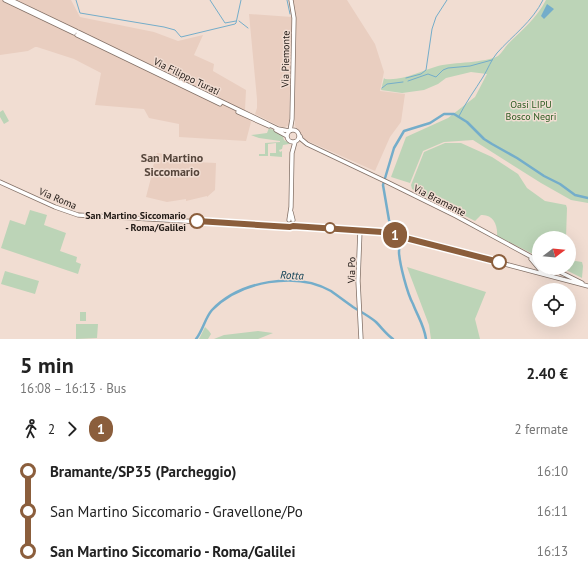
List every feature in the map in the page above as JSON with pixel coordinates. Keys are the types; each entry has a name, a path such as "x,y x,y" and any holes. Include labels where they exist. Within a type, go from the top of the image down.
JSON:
{"street":[{"name":"Via Filippo Turati","path":"5,0 289,133"},
{"name":"Via Filippo Turati","path":"11,0 76,33"},
{"name":"Via Piemonte","path":"289,133 292,120 294,18 291,0"},
{"name":"Via Piemonte","path":"292,120 297,131"},
{"path":"307,144 301,139 297,131 293,130 289,133 292,153 291,222 300,227 360,230"},
{"path":"292,153 300,136"},
{"path":"290,141 307,144"},
{"name":"Via Bramante","path":"307,144 456,216 532,258"},
{"name":"Via Roma","path":"0,182 55,207 78,215 280,225 291,222"},
{"name":"Via Bramante","path":"360,230 404,237 588,286 566,275"},
{"name":"Via Po","path":"360,230 358,281 361,339"},
{"name":"Via Bramante","path":"527,255 532,260"},
{"name":"Via Bramante","path":"522,268 532,270"}],"shaded area":[{"path":"0,0 71,0 80,17 154,32 178,41 203,35 194,55 214,64 213,71 246,90 245,110 251,122 246,141 179,137 179,124 149,118 144,109 95,105 101,73 74,59 37,47 28,51 0,55"},
{"path":"293,0 347,0 375,44 384,72 380,91 405,94 401,122 390,137 375,171 301,138 300,132 295,126 295,17"},
{"path":"249,14 292,17 289,125 283,128 255,114 257,99"},
{"path":"157,153 174,155 174,160 182,162 184,156 196,159 196,162 216,163 215,190 207,197 186,201 186,199 167,202 146,197"}],"green space":[{"name":"Oasi LIPU Bosco Negri","path":"546,0 588,0 588,203 571,200 473,140 444,142 423,151 410,183 391,177 406,137 448,118 475,97 487,74 471,72 446,78 438,84 424,90 402,93 381,90 384,78 399,79 438,66 485,60 498,56 534,18"},
{"path":"3,110 9,121 4,124 0,117 0,112"},
{"path":"269,128 282,134 284,140 289,143 283,145 282,149 279,150 280,152 282,151 282,157 270,156 270,153 276,153 276,143 268,144 268,156 259,156 259,154 265,154 265,143 280,142 251,135 267,133"},
{"path":"445,143 461,143 492,157 518,174 527,188 545,201 566,205 566,231 532,231 532,254 497,236 496,224 489,216 481,215 475,221 412,189 411,185 424,152"},
{"path":"30,210 47,215 44,225 66,233 60,251 77,257 76,262 81,264 78,274 1,248 10,220 25,225"},
{"path":"576,261 582,262 582,278 576,275"},
{"path":"407,267 486,292 475,319 480,339 431,339 429,325"},
{"path":"5,271 39,281 35,294 1,284"},
{"path":"80,312 86,312 86,321 80,321"},
{"path":"76,324 98,324 97,338 76,339"},
{"path":"205,327 211,334 208,339 199,339"},
{"path":"258,331 273,333 258,339 214,339 224,335"}],"water":[{"path":"547,4 554,9 544,19 541,16"}],"waterway":[{"path":"76,0 80,13 164,27 175,30 181,37 235,24 241,0"},
{"path":"210,0 225,23 236,21"},
{"path":"287,0 290,14"},
{"path":"406,78 421,74 426,70 432,29 436,17 447,0"},
{"path":"459,116 495,56 503,46 528,22 539,8 543,0"},
{"path":"239,21 248,28"},
{"path":"408,81 428,74 436,77 443,70 448,68 470,66 492,60"},
{"path":"382,88 387,84 403,82"},
{"path":"426,339 404,279 399,253 399,234 389,220 383,185 394,148 404,131 430,123 444,114 454,114 467,122 484,139 544,176 560,184 575,195 588,198"},
{"name":"Rotta","path":"196,339 212,310 224,300 237,292 253,286 269,282 285,281 302,281 331,291 376,322 393,339"}],"bus line":[{"name":"1","path":"197,221 380,232 499,262"}],"place":[{"name":"San Martino Siccomario - Roma/Galilei","path":"197,221"}],"district":[{"name":"San Martino Siccomario","path":"172,165"}]}
